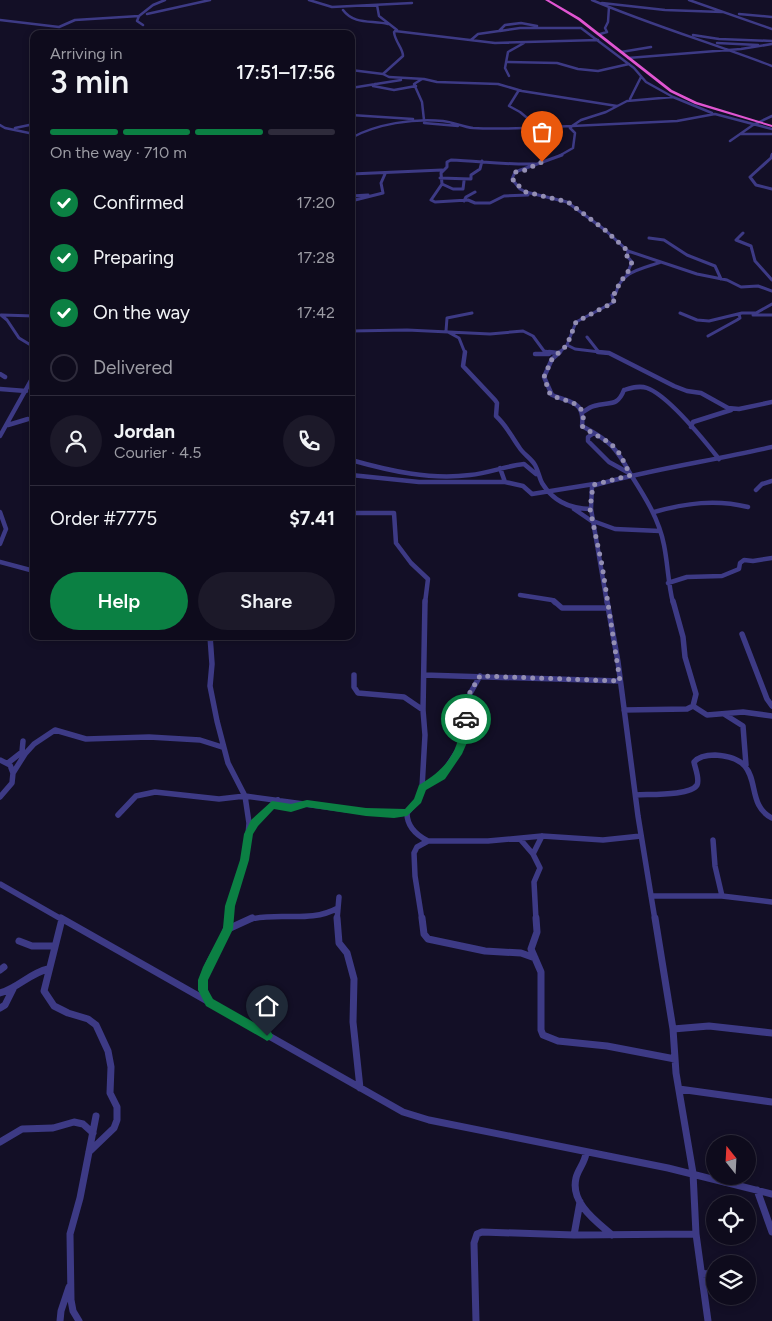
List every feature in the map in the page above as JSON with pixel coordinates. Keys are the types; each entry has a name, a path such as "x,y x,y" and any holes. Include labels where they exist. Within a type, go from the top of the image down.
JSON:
{"highway":[{"path":"548,0 600,34 662,85 676,94 696,103 772,127"}],"street":[{"path":"143,25 137,22 139,16 153,5 165,0"},
{"path":"0,20 60,27 73,20 139,16 189,3 210,0"},
{"path":"309,0 332,7 412,3"},
{"path":"588,0 665,10 722,12"},
{"path":"592,0 610,9 772,66"},
{"path":"689,0 772,29"},
{"path":"600,34 607,32 605,28 610,9 608,5 611,4"},
{"path":"377,6 379,16 394,26 396,30 395,40 402,49 403,55 395,66 373,86 388,91 405,90 416,86"},
{"path":"343,10 346,15 356,20 379,22 394,26"},
{"path":"731,14 772,17"},
{"path":"376,26 379,22"},
{"path":"500,31 505,25 515,23 557,29 580,27 629,64 641,77 673,98 715,114 753,125 772,127"},
{"path":"472,40 478,34 542,28"},
{"path":"546,32 557,29"},
{"path":"396,30 494,43 606,39"},
{"path":"425,34 438,32"},
{"path":"683,34 716,39 772,42"},
{"path":"628,58 729,50 763,46 772,42"},
{"path":"509,76 506,72 508,52 524,43"},
{"path":"710,43 763,46"},
{"path":"707,51 714,49 710,43"},
{"path":"621,52 651,47"},
{"path":"687,49 690,53"},
{"path":"506,62 557,63 578,70 598,72 629,64"},
{"path":"355,71 416,80"},
{"path":"572,126 581,120 620,106 633,96 635,87 641,77"},
{"path":"355,87 377,83 422,79 437,82 498,84 519,90 562,96 603,105 620,106"},
{"path":"416,80 414,84 425,111 424,120"},
{"path":"519,90 509,106 538,126"},
{"path":"627,101 673,98"},
{"path":"355,136 364,131 417,120 445,121 476,128 677,121 715,114"},
{"path":"355,115 396,116 417,120"},
{"path":"730,141 753,125 772,116"},
{"path":"402,122 461,125"},
{"path":"0,125 5,128 13,128 30,125"},
{"path":"355,174 442,170 447,167 447,162 450,160 482,161 512,165 535,164 556,158 573,148 576,139 574,132 570,128 572,126"},
{"path":"13,128 30,133"},
{"path":"739,134 772,134"},
{"path":"772,154 771,158 750,177 756,185 772,189"},
{"path":"441,181 464,181 470,179 480,169 482,161"},
{"path":"535,164 523,171 515,172 512,179 522,190 534,195 568,202 605,230 628,251 697,274 702,279 721,279 743,288 755,286 770,289"},
{"path":"442,170 441,181 432,197 432,202 464,201 490,203 504,196 534,195"},
{"path":"355,196 383,193 380,183 385,174"},
{"path":"441,181 470,179"},
{"path":"441,181 453,189 463,189 464,181"},
{"path":"464,201 466,197 475,192"},
{"path":"355,200 371,195"},
{"path":"743,233 736,240 750,246 755,261 765,270 772,282 770,289 772,295"},
{"path":"649,238 664,240 687,255 715,266 721,279"},
{"path":"627,274 632,262 627,256 628,251"},
{"path":"661,262 627,274 619,281 617,292 612,295 614,302 576,322 567,345 552,359 544,377 550,394 576,404 583,412 582,426 604,438 616,450 654,512 664,544 668,583 683,636 687,663 694,684 696,701 694,706"},
{"path":"680,313 702,321 739,314 756,313 772,304"},
{"path":"447,331 447,318 472,313"},
{"path":"748,313 772,315"},
{"path":"708,336 735,322 740,318 739,314"},
{"path":"1,315 30,316"},
{"path":"1,315 19,338 30,345"},
{"path":"355,331 447,331 490,334 522,331 533,336 542,349 551,353"},
{"path":"447,331 463,343 466,351 463,366 470,371 477,383 495,399 497,403 496,416 506,425 519,448 535,464 536,475"},
{"path":"587,337 598,351"},
{"path":"567,345 575,349 609,353 674,386 687,391 701,393 722,406 735,408"},
{"path":"535,354 559,353"},
{"path":"0,374 5,377"},
{"path":"0,436 30,384"},
{"path":"583,412 593,406 614,404 621,398 623,390 639,386 650,389 668,403 719,459"},
{"path":"0,389 30,390"},
{"path":"691,427 693,422 735,408 772,402"},
{"path":"8,425 28,419"},
{"path":"594,433 588,437 588,441 609,462 630,474"},
{"path":"355,475 420,482 505,482 523,486 532,494 594,484 630,474 719,459 772,447"},
{"path":"355,461 384,470 415,476 472,475 524,464 531,468 546,492 574,508 593,522 615,529 660,531"},
{"path":"500,468 505,482"},
{"path":"756,490 762,484 772,481"},
{"path":"594,484 592,486 590,509 602,565 650,896 673,1029 675,1059 692,1173 696,1234 708,1321"},
{"path":"654,512 680,505 722,502 748,506"},
{"path":"574,508 590,509"},
{"path":"0,512 5,535 0,544"},
{"path":"355,513 394,513 396,543 411,563 428,579 424,611 423,710 425,735 422,788 418,800 406,816 417,836 428,841"},
{"path":"668,583 677,578 689,576 722,576 730,571 739,569 740,564 744,560 755,561 772,558"},
{"path":"0,562 30,570"},
{"path":"520,595 552,600 562,608 608,608"},
{"path":"742,634 767,699 772,706"},
{"path":"209,1003 203,990 203,980 213,955 228,929 230,906 244,860 248,834 246,796 235,779 222,746 210,686 212,664 210,640"},
{"path":"354,674 354,687 358,693 404,697 423,710"},
{"path":"424,676 620,681"},
{"path":"422,788 442,776 458,751 464,738 469,694 480,676"},
{"path":"624,710 679,710 694,706"},
{"path":"694,706 700,713 708,716 751,712 772,716"},
{"path":"724,714 743,726 746,766 760,809 764,814 772,818"},
{"path":"0,797 12,782 13,773 20,760 33,745 41,742 56,729 86,739 149,738 200,740 222,746"},
{"path":"0,760 8,762 22,752 23,742"},
{"path":"636,794 680,793 694,790 698,779 694,762 696,758 705,755 734,757 746,766"},
{"path":"8,762 13,773"},
{"path":"118,815 136,796 148,792 185,794 219,799 246,796 357,811 394,814 407,813"},
{"path":"248,834 254,823 278,800"},
{"path":"272,805 291,808 307,804"},
{"path":"535,958 514,952 485,951 452,942 432,941 426,937 415,876 414,853 417,846 428,841 520,839 542,836 603,840 641,836"},
{"path":"533,854 542,836"},
{"path":"520,839 533,854 540,868 535,876 533,890 537,932 531,949 541,972 541,1030 543,1035 558,1041 607,1046 675,1059"},
{"path":"713,840 717,876 722,896"},
{"path":"1,886 338,1073 388,1105 415,1116 515,1136 586,1153 692,1173 772,1194"},
{"path":"340,896 338,908 340,943 342,949 347,953 354,979 353,1022 360,1088"},
{"path":"650,896 722,896 772,902"},
{"path":"228,929 250,918 317,917 338,908"},
{"path":"62,919 53,946 44,986 46,996 54,1006 68,1013 88,1019 96,1025 105,1042 110,1060 110,1093 117,1107 116,1124 109,1134 89,1152"},
{"path":"19,942 32,946 53,946"},
{"path":"0,993 13,989 39,971 48,969"},
{"path":"0,1008 5,1005 13,989"},
{"path":"673,1029 709,1026 772,1033"},
{"path":"679,1089 772,1102"},
{"path":"79,1321 73,1311 70,1284 70,1234 96,1116"},
{"path":"0,1142 22,1129 53,1128 74,1122 83,1124 93,1133"},
{"path":"586,1153 586,1161 575,1184 580,1202 612,1236"},
{"path":"757,1190 772,1232"},
{"path":"574,1236 580,1202"},
{"path":"476,1321 474,1243 476,1234 489,1231 574,1236 696,1234"},
{"path":"702,1274 706,1274"},
{"path":"60,1321 61,1311 70,1284"}],"way so far":[{"path":"466,719 467,700 471,688 480,676 590,678 620,681 602,565 590,509 593,485 631,475 623,463 622,457 614,447 604,438 582,426 583,412 576,404 550,394 544,377 552,359 567,345 576,322 614,302 612,295 617,292 616,288 621,278 627,274 626,272 632,262 627,256 626,252 628,251 578,208 565,200 539,196 523,191 513,181 512,176 515,172 523,171 542,162"}],"route":[{"path":"267,1036 209,1003 203,990 203,980 208,967 228,929 230,906 241,874 248,834 254,823 272,805 296,808 307,804 366,812 407,813 414,807 422,788 442,776 445,772 462,744 466,719"}]}
